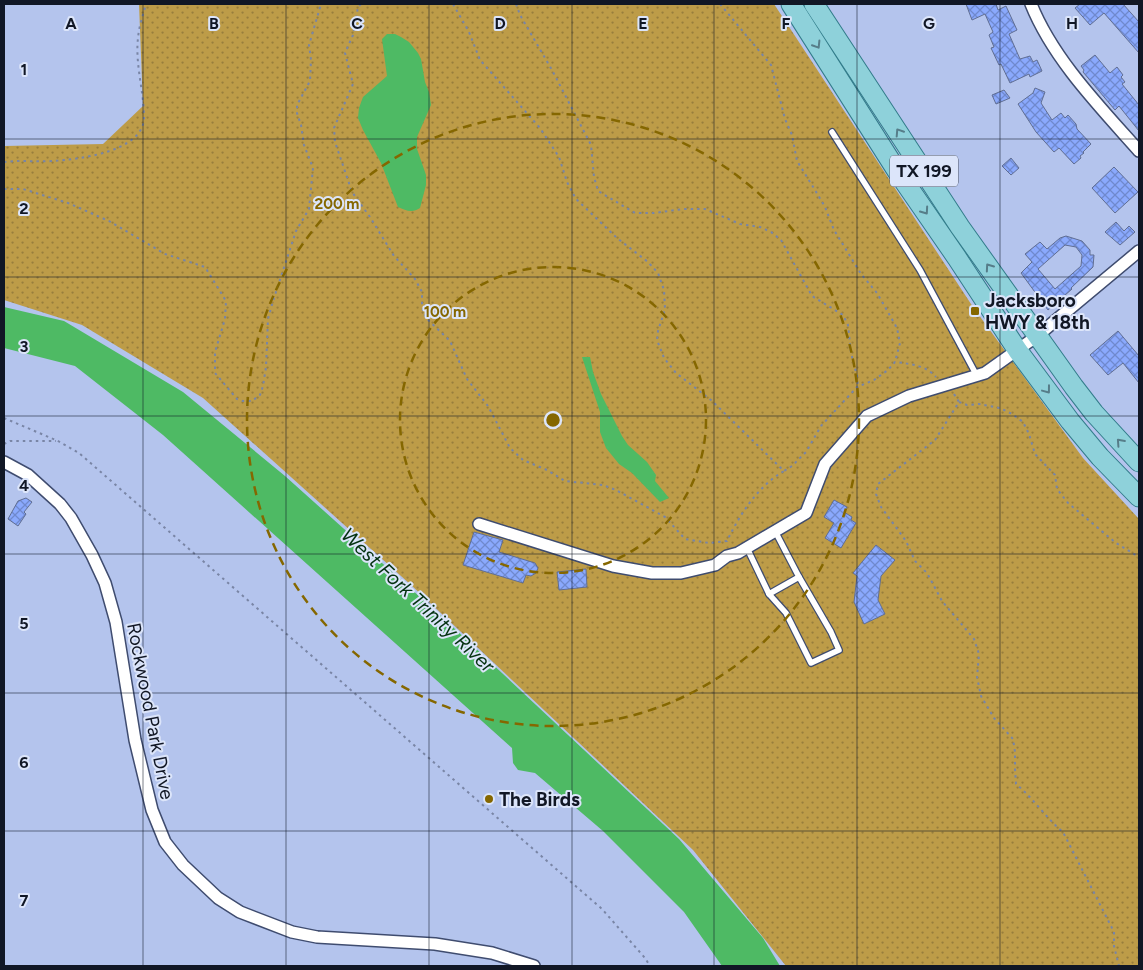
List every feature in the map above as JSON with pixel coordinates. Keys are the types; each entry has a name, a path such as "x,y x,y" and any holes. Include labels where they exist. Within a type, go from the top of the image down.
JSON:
{"main road":[{"name":"TX 199","path":"791,4 897,171 1018,351 1070,422 1139,497"},
{"name":"TX 199","path":"814,4 960,227 1037,336 1094,413 1139,462"}],"street":[{"path":"1031,4 1036,18 1061,57 1089,94 1139,151"},
{"path":"479,524 613,566 652,573 681,573 715,565 727,556 738,553 806,513 825,464 867,416 909,396 985,373 1037,336 1139,251"},
{"name":"Rockwood Park Drive","path":"4,462 28,475 60,504 71,518 105,583 116,622 135,740 152,810 164,842 183,865 218,898 240,912 292,932 317,938 434,944 492,953 534,966"}],"lane":[{"path":"832,132 920,270 977,376"},
{"path":"746,548 769,594 786,613 812,662 839,650 776,531"},
{"path":"769,594 799,577"}],"path":[{"path":"4,162 18,160 54,161 101,154 127,144 137,136 144,120 138,38 146,4"},
{"path":"4,189 23,189 68,202 109,221 166,254 205,267 226,301 225,319 215,352 215,373 237,400 252,401 260,395 263,386 266,367 268,319 273,302 296,231 309,209 313,168 304,145 297,105 310,81 311,60 308,45 321,4"},
{"path":"361,4 358,7 353,35 345,54 353,84 334,128 335,142 352,192 394,256 415,279 422,292 422,307 426,318 450,341 467,378 488,406 510,448 524,460 547,470 565,481 603,485 616,490 665,517 685,539 709,543 727,541 746,508 774,477 792,466 806,452 821,426 857,387 874,380 888,370 895,362 900,343 897,328 877,293 861,274 834,230 815,190 797,162 792,135 785,119 771,65 720,4"},
{"path":"453,4 469,32 480,60 540,128 559,157 567,182 576,199 658,273 664,290 665,310 657,340 664,358 676,373 711,400 784,471"},
{"path":"516,4 520,15 552,70 591,145 594,177 598,191 635,213 654,213 683,209 705,210 740,224 760,227 771,232 781,240 812,296 843,316 848,325 851,353 858,380 857,387"},
{"path":"895,362 929,369 953,392 959,402 967,405 979,404 1000,408 1023,422 1035,454 1055,475 1057,490 1068,502 1116,543 1139,557"},
{"path":"959,402 936,440 878,484 876,494 882,507 906,541 915,561 927,573 942,601 974,639 979,654 977,677 981,696 994,718 1013,738 1016,784 1029,795 1050,821 1063,832 1114,932 1114,946 1119,966"},
{"path":"4,418 58,441 79,453 602,909 650,966"},
{"path":"4,444 10,441 58,441"}],"shaded area":[{"path":"139,4 774,4 973,307 1083,458 1139,519 1139,966 786,966 693,850 411,585 203,398 82,325 4,300 4,146 103,144 143,106"}],"water":[{"path":"387,34 395,34 401,37 409,42 418,53 431,105 417,137 417,149 426,175 426,185 420,208 412,211 398,207 381,163 358,118 363,97 387,76 382,39"},
{"name":"West Fork Trinity River","path":"4,307 64,321 183,392 285,476 440,615 679,839 763,938 780,966 722,966 684,912 603,831 535,773 518,770 513,763 512,748 163,435 75,366 4,348"},
{"path":"582,357 590,357 601,394 622,436 628,445 647,462 656,475 655,481 669,498 660,502 632,473 619,464 606,448 600,432 600,412"}],"building":[{"path":"966,4 996,4 998,10 1006,6 1017,30 1009,34 1020,59 1030,56 1033,62 1037,60 1042,71 1030,77 1029,74 1010,83 991,48 994,47 989,35 993,32 985,14 972,20"},
{"path":"1080,4 1123,4 1139,22 1139,53 1104,13 1090,25 1075,8"},
{"path":"1095,55 1110,73 1117,67 1123,75 1121,77 1125,82 1122,84 1139,105 1139,131 1119,106 1115,110 1083,72 1084,70 1081,66"},
{"path":"1035,88 1045,92 1041,103 1052,120 1061,113 1065,118 1068,115 1076,124 1077,129 1091,144 1074,164 1059,148 1054,152 1036,132 1018,104 1033,93"},
{"path":"1004,90 1010,98 996,104 992,95"},
{"path":"1011,158 1019,168 1011,175 1002,166"},
{"path":"1114,167 1138,192 1115,213 1092,188"},
{"path":"1116,222 1124,231 1129,226 1135,232 1120,245 1105,232"},
{"path":"1066,236 1082,241 1090,250 1090,255 1094,255 1093,267 1048,310 1021,273 1032,262 1025,254 1040,242 1047,249 1060,238","holes":["1065,245 1076,247 1082,255 1081,266 1055,289 1038,269"]},
{"path":"1118,331 1139,356 1139,383 1123,363 1108,375 1090,355"},
{"path":"26,498 32,502 24,512 26,514 18,526 8,519 18,501"},
{"path":"834,500 847,507 844,512 852,517 851,520 856,523 841,548 825,538 834,523 824,517"},
{"path":"474,532 503,540 499,552 535,563 538,568 536,573 531,576 526,575 523,583 463,565"},
{"path":"876,545 895,560 881,576 878,600 885,614 864,624 854,602 857,576 853,573"},
{"path":"586,569 587,587 559,590 557,572"}],"place":[{"name":"Jacksboro HWY & 18th","path":"975,311"},
{"name":"The Birds","path":"489,799"}]}
